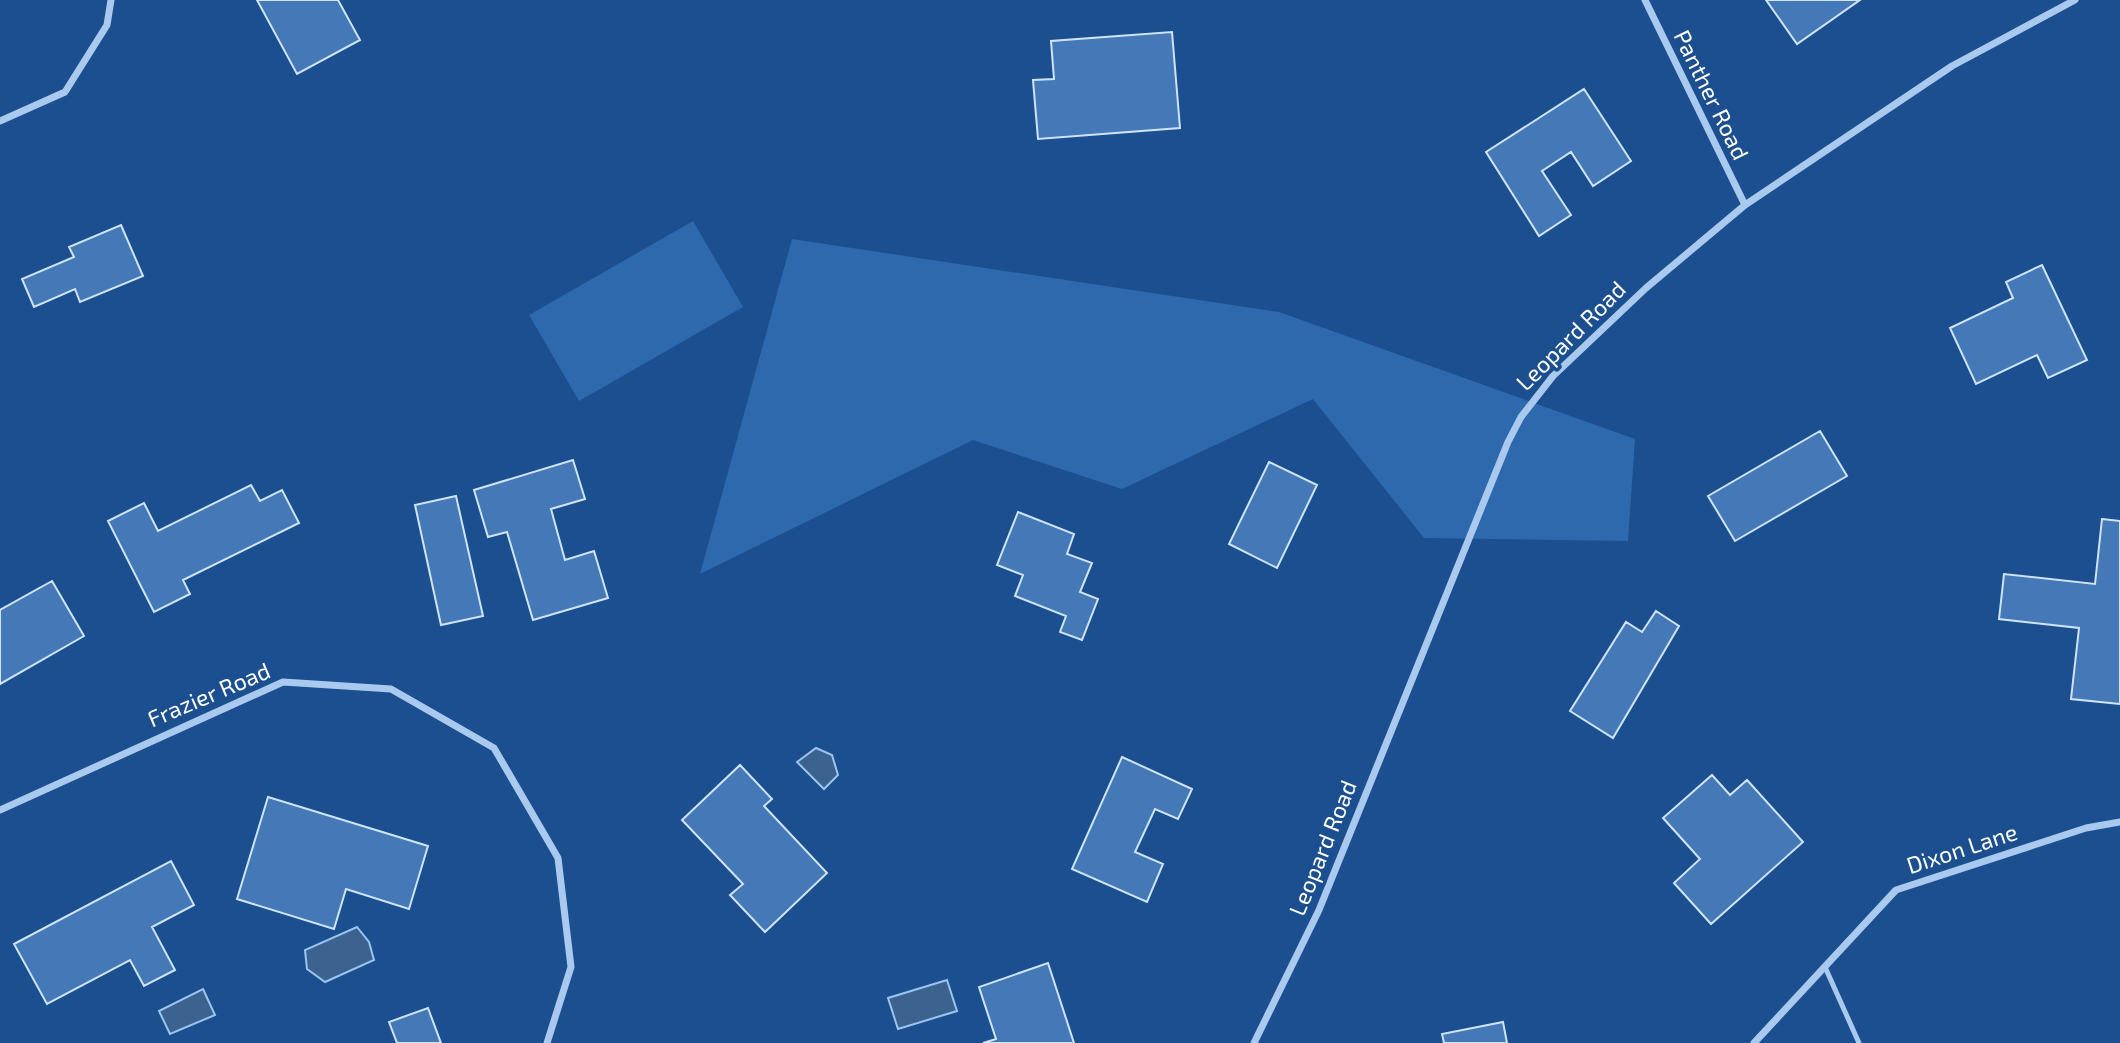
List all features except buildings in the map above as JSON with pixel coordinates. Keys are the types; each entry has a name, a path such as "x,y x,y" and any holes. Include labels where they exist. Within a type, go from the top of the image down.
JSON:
{"street":[{"path":"0,121 65,92 107,25 111,0"},
{"name":"Panther Road","path":"1645,0 1745,205"},
{"name":"Leopard Road","path":"1254,1043 1319,910 1477,516 1521,417 1553,376 1646,288 1745,205 1952,66 2075,0"},
{"name":"Frazier Road","path":"0,810 283,682 391,690 494,748 558,859 571,968 547,1043"},
{"name":"Dixon Lane","path":"1754,1043 1896,890 2086,828 2120,822"}],"lane":[{"path":"1825,967 1859,1043"}],"shaded area":[{"path":"693,221 743,307 579,401 529,315"},
{"path":"792,239 1279,312 1635,439 1628,541 1424,538 1313,399 1122,489 973,440 700,574"},
{"path":"816,748 832,755 838,775 824,789 797,762"},
{"path":"357,927 369,942 374,960 325,982 307,969 305,950"},
{"path":"947,980 957,1011 898,1029 888,998"},
{"path":"203,989 215,1015 170,1034 159,1011"}]}
